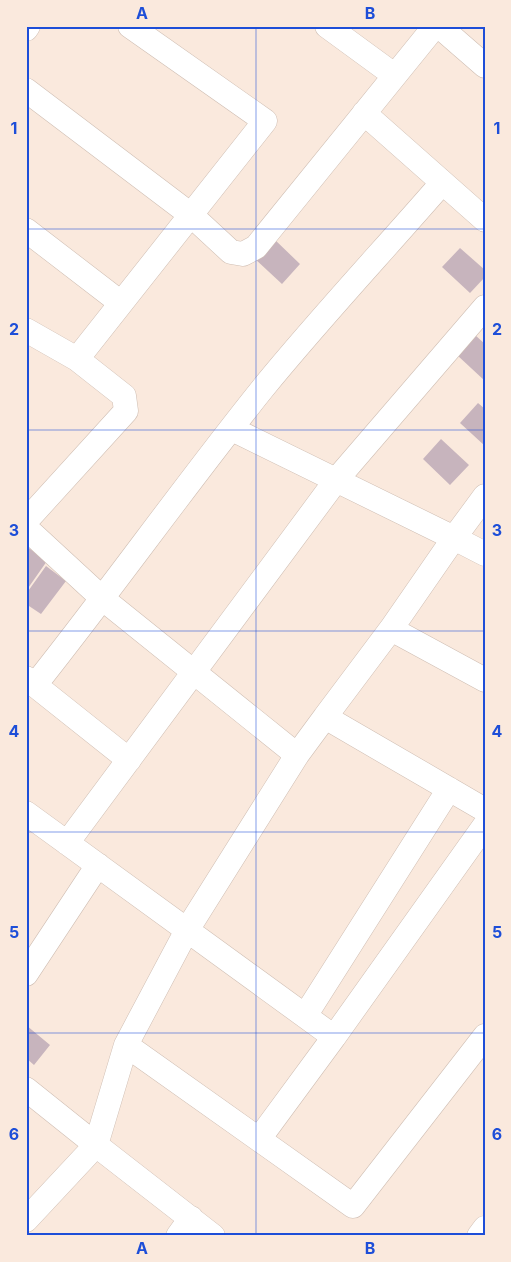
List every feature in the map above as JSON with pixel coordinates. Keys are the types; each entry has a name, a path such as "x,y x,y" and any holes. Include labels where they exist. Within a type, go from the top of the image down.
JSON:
{"street":[{"path":"77,358 265,121 130,26"},
{"path":"26,90 191,215 231,252 243,254 256,247 434,26"},
{"path":"439,26 485,66"},
{"path":"330,27 394,75"},
{"path":"364,113 485,220"},
{"path":"129,760 31,681 103,599 194,475 264,388 442,183"},
{"path":"26,230 120,303"},
{"path":"67,843 337,479 485,307"},
{"path":"26,330 77,358 124,396 126,412 26,520"},
{"path":"232,429 337,479 485,554"},
{"path":"26,1220 96,1145 126,1045 187,930 297,755 391,629 485,496"},
{"path":"26,528 103,599 297,755"},
{"path":"391,629 485,680"},
{"path":"325,717 485,810"},
{"path":"305,1016 449,789"},
{"path":"26,813 334,1037"},
{"path":"259,1139 485,825"},
{"path":"26,974 98,865"},
{"path":"126,1045 353,1206 485,1036"},
{"path":"26,1089 96,1145 184,1227 213,1236"},
{"path":"479,1236 485,1228"}],"building":[{"path":"273,238 300,264 282,284 254,258"},
{"path":"460,248 485,270 485,277 470,293 442,267"},
{"path":"475,335 485,344 485,381 457,355"},
{"path":"478,403 485,409 485,446 460,423"},
{"path":"441,439 469,465 450,485 423,459"},
{"path":"26,546 47,561 26,591"},
{"path":"46,566 66,581 41,614 26,604 26,594"},
{"path":"26,1025 50,1045 34,1065 26,1058"}]}
